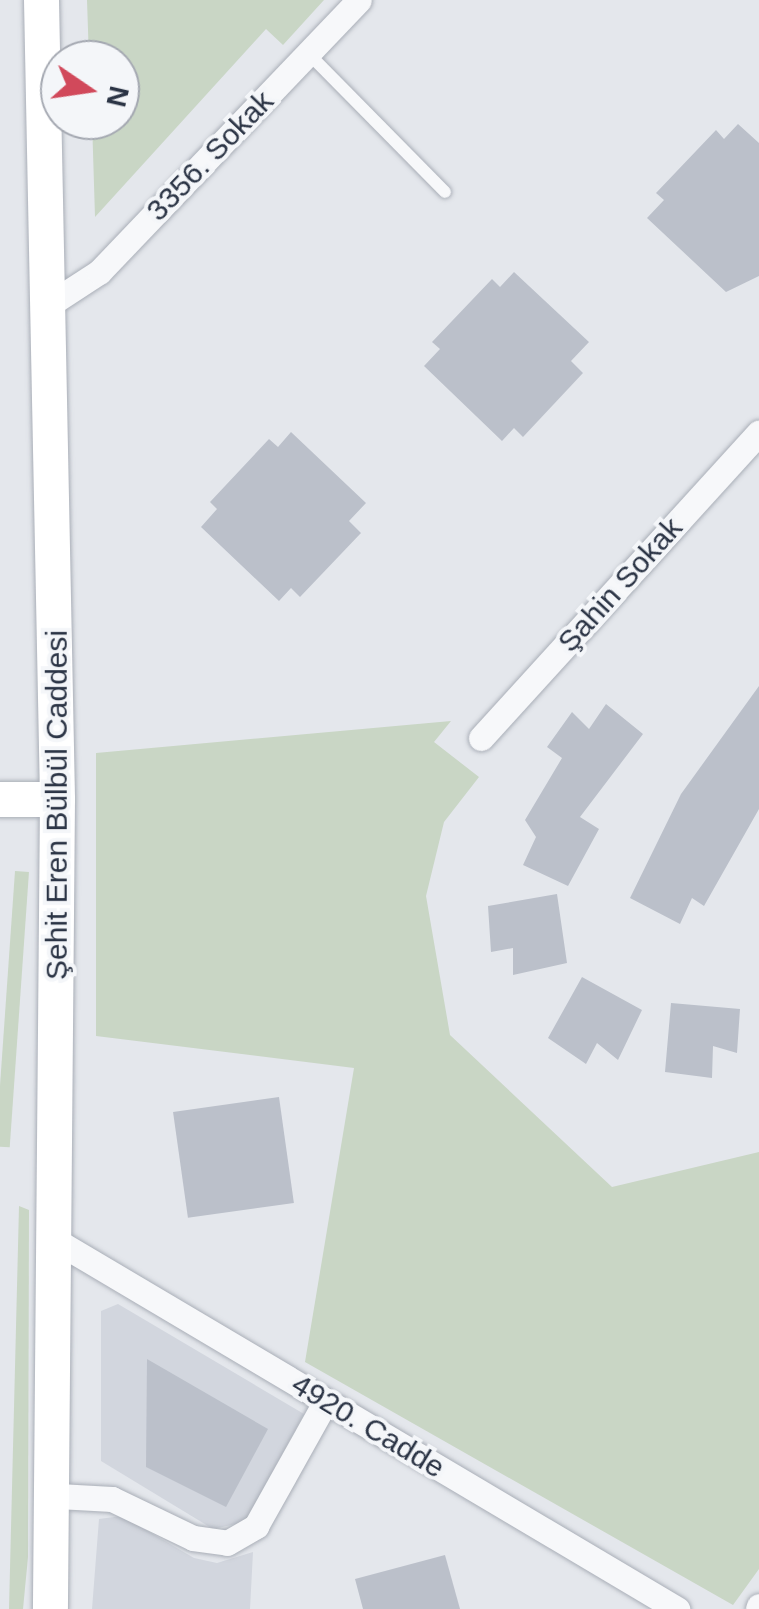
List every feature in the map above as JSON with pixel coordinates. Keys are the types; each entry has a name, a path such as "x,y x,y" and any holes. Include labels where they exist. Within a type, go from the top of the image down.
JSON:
{"main road":[{"name":"Şehit Eren Bülbül Caddesi","path":"41,0 53,302 57,798 58,1496 50,1609"},
{"path":"0,800 57,798"}],"street":[{"name":"3356. Sokak","path":"53,302 99,272 359,0"},
{"name":"Şahin Sokak","path":"481,738 759,432"},
{"name":"4920. Cadde","path":"58,1242 660,1605"},
{"path":"58,1496 112,1499 193,1538 227,1543 256,1526 326,1401"}],"lane":[{"path":"308,53 445,192"}],"shaded area":[{"path":"118,1304 304,1414 245,1522 213,1529 101,1461 101,1311"},
{"path":"122,1516 194,1558 217,1563 253,1552 250,1609 92,1609 99,1519"}],"green space":[{"path":"87,0 324,0 283,45 266,29 95,217 93,140 140,140 140,40 88,40"},
{"path":"451,721 434,742 479,777 444,822 426,896 450,1035 612,1187 759,1152 759,1569 733,1605 305,1362 354,1068 96,1036 96,753"},
{"path":"15,871 29,872 10,1147 0,1147 0,1086"},
{"path":"19,1206 29,1210 28,1557 23,1609 9,1609"}],"building":[{"path":"738,124 759,143 759,276 726,292 647,218 664,200 656,193 716,130 724,139"},
{"path":"514,272 589,342 571,361 583,373 523,437 514,428 502,441 424,366 440,349 432,342 492,279 500,287"},
{"path":"291,432 366,503 349,521 361,533 300,597 291,588 279,601 201,527 217,509 210,502 269,439 278,447"},
{"path":"759,686 759,809 704,906 692,898 680,924 630,898 681,794"},
{"path":"606,704 643,734 580,817 599,829 568,886 523,865 536,837 525,820 562,758 547,747 572,712 589,729"},
{"path":"557,894 567,963 513,975 513,948 491,952 488,906"},
{"path":"582,977 642,1010 618,1060 597,1043 586,1064 548,1038"},
{"path":"671,1003 740,1009 737,1053 713,1046 712,1078 665,1072"},
{"path":"279,1097 294,1203 188,1218 173,1112"},
{"path":"147,1359 268,1429 226,1507 146,1467"},
{"path":"445,1555 460,1609 363,1609 355,1579"}]}
